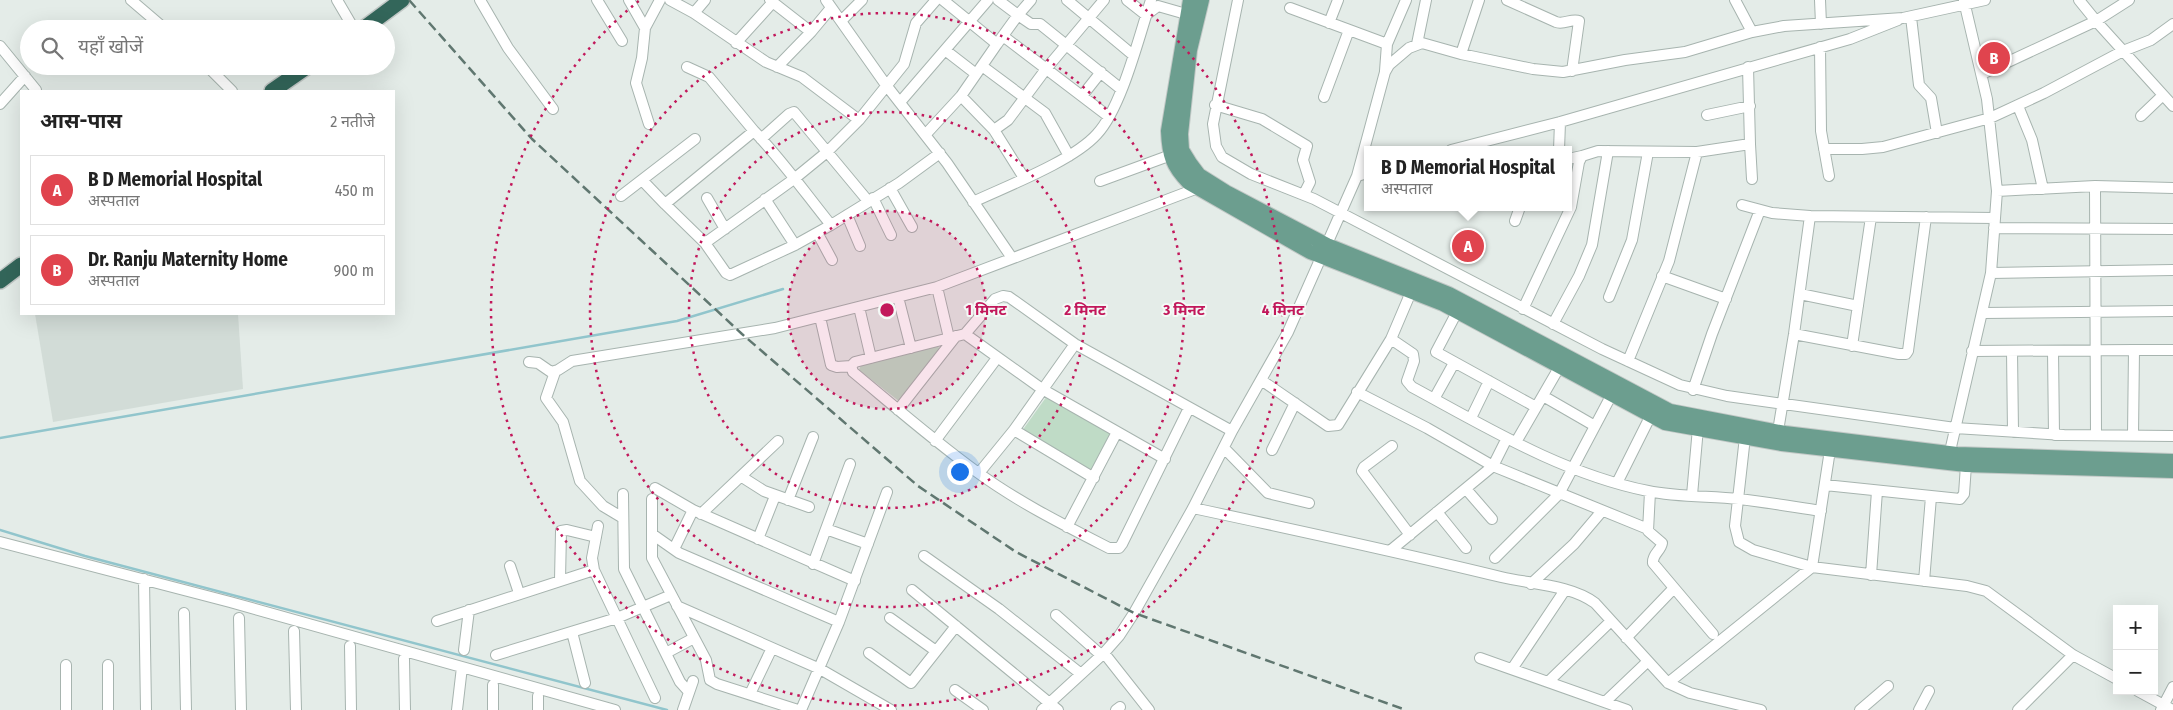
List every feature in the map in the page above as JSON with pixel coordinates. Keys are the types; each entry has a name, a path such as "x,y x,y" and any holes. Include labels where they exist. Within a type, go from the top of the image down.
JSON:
{"highway":[{"path":"375,20 402,0"},
{"path":"273,90 295,75"},
{"path":"0,281 20,266"}],"main road":[{"path":"1202,0 1190,50 1181,134 1182,150 1199,174 1324,251 1457,312 1665,422 1830,450 1948,458 2173,461"},
{"path":"1188,7 1168,131 1170,155 1174,167 1189,184 1302,248 1324,251 1449,294 1670,411 1778,431 1948,458 1966,466 2173,471"}],"street":[{"path":"131,0 154,20"},
{"path":"337,0 349,20"},
{"path":"480,0 508,48 553,109"},
{"path":"597,0 622,41"},
{"path":"628,0 645,28"},
{"path":"649,124 636,83 642,58 645,28 660,0"},
{"path":"670,0 694,13 766,62 802,77 859,120"},
{"path":"694,13 705,0"},
{"path":"842,20 862,0"},
{"path":"943,0 969,22 1046,69 1108,116"},
{"path":"901,101 988,0"},
{"path":"998,0 1031,24 1040,24 1121,89"},
{"path":"926,134 961,96 1018,15 1031,0"},
{"path":"1067,0 1133,55"},
{"path":"994,130 1008,120 1046,69 1104,0"},
{"path":"1127,0 1146,15"},
{"path":"973,202 1070,156 1098,134 1121,89 1151,0"},
{"path":"1238,0 1215,105 1213,124 1216,146 1222,157 1251,174 1304,194 1523,309 1628,361 1693,390 1955,428 2054,435 2173,436"},
{"path":"1329,22 1338,0"},
{"path":"1365,146 1384,72 1387,44 1406,0"},
{"path":"1417,44 1426,0"},
{"path":"1461,54 1479,0"},
{"path":"1507,0 1560,23 1574,20 1579,21 1572,71"},
{"path":"1735,0 1752,32"},
{"path":"1820,0 1821,24"},
{"path":"1384,72 1394,60 1417,44 1428,44 1461,54 1533,69 1555,72 1572,71 1625,60 1685,52 1752,32 1784,26 1907,17 1985,0"},
{"path":"2080,0 2096,21 2173,106"},
{"path":"1982,74 2096,21 2129,0"},
{"path":"736,43 772,1 811,32"},
{"path":"706,243 828,152 859,120 904,64 914,26 930,2"},
{"path":"1948,458 1991,273 1997,191 1990,136 1990,118 1982,74 1965,3"},
{"path":"777,67 811,32 829,4 886,85 901,101 940,153 1012,258"},
{"path":"1146,15 1158,6 1188,7"},
{"path":"1290,8 1387,44"},
{"path":"1467,146 1560,122 1820,47 1874,31 1907,17"},
{"path":"1907,17 1919,85 1931,98 1937,133"},
{"path":"1824,149 1883,147 1990,118 2018,106 2123,51 2151,40 2173,24"},
{"path":"1324,97 1349,30"},
{"path":"0,46 20,70"},
{"path":"1820,47 1820,121 1829,176"},
{"path":"945,50 1025,98 1048,118 1070,156"},
{"path":"687,67 710,77 831,225"},
{"path":"1748,67 1752,179"},
{"path":"1082,96 1101,72"},
{"path":"216,75 231,90"},
{"path":"0,104 25,76 36,90"},
{"path":"2141,116 2163,95"},
{"path":"961,96 994,130 1024,178"},
{"path":"1215,105 1262,119 1307,146 1303,160 1310,182 1304,194"},
{"path":"1707,115 1750,106"},
{"path":"2018,106 2032,140 2043,189"},
{"path":"665,204 757,135 794,112 871,200 891,235"},
{"path":"1559,146 1560,122"},
{"path":"622,196 695,139"},
{"path":"1572,158 1598,150 1697,152 1750,144"},
{"path":"1042,710 1054,706 1081,674 1119,636 1134,613 1194,508 1232,431 1288,332 1357,176 1364,149"},
{"path":"1553,324 1579,276 1592,245 1608,151"},
{"path":"1609,297 1632,240 1648,152"},
{"path":"1628,361 1672,250 1697,152"},
{"path":"642,180 706,243 726,273 730,274 818,234 890,188 940,153"},
{"path":"1100,181 1170,155"},
{"path":"1572,201 1579,162 1582,156"},
{"path":"1357,176 1364,173"},
{"path":"1997,191 2094,186 2173,188"},
{"path":"2094,186 2096,229 2096,435"},
{"path":"890,188 912,227"},
{"path":"529,362 538,363 551,372 555,372 576,360 720,338 820,318 937,287 1198,188"},
{"path":"707,198 725,229"},
{"path":"765,199 795,245"},
{"path":"1742,205 1772,214 1926,217 2096,229 2173,228"},
{"path":"1693,390 1760,210"},
{"path":"1515,221 1519,211"},
{"path":"1523,309 1569,211"},
{"path":"847,215 860,246"},
{"path":"1778,431 1800,294 1810,216"},
{"path":"1852,346 1871,216"},
{"path":"1794,334 1852,346 1906,354 1908,351 1926,217"},
{"path":"818,234 832,260"},
{"path":"1991,273 2173,270"},
{"path":"1662,276 1726,299"},
{"path":"937,287 957,336 997,358 1042,389 1165,459"},
{"path":"1261,380 1328,426 1342,421 1357,392 1391,339 1411,292"},
{"path":"1800,294 1858,306"},
{"path":"898,410 957,336 995,299 1003,296 1009,297 1076,344 1232,431"},
{"path":"898,297 910,348"},
{"path":"859,307 871,358"},
{"path":"1983,313 2173,311"},
{"path":"1457,312 1436,351 1454,363 1536,407"},
{"path":"820,318 831,365 837,367 851,366 855,362 957,336"},
{"path":"1391,339 1413,354 1414,361 1407,380 1408,384 1511,440 1573,470 1650,492 1738,499 1821,511"},
{"path":"978,473 1014,430 1076,344"},
{"path":"2133,435 2134,350"},
{"path":"1972,351 2173,350"},
{"path":"2012,351 2013,432"},
{"path":"2053,351 2054,435"},
{"path":"936,441 997,358"},
{"path":"1434,399 1454,363"},
{"path":"851,366 853,372 898,410 978,473 1067,527 1109,548 1119,548 1190,408"},
{"path":"1391,550 1493,466 1536,407 1560,366"},
{"path":"555,372 546,398 563,422 580,481 603,506 623,518"},
{"path":"1471,418 1489,381"},
{"path":"1357,392 1427,428 1493,466 1648,528"},
{"path":"1495,558 1559,494 1612,394"},
{"path":"1542,396 1596,426"},
{"path":"1272,450 1296,404"},
{"path":"1617,483 1651,415"},
{"path":"1692,496 1698,428"},
{"path":"1014,430 1094,478"},
{"path":"1067,527 1094,478 1116,432"},
{"path":"788,500 813,436"},
{"path":"1745,437 1736,526 1739,542 1753,550 1812,567 1967,586 1986,591 2073,655 2113,677"},
{"path":"674,549 697,512 742,476 778,441"},
{"path":"1392,446 1364,466 1362,471 1410,535"},
{"path":"1224,448 1268,493 1309,504"},
{"path":"1668,683 1812,567 1830,450"},
{"path":"813,564 850,464"},
{"path":"1825,484 1960,499 1962,497 1966,466"},
{"path":"742,476 775,496 809,507"},
{"path":"656,488 697,512 855,581"},
{"path":"1466,489 1492,519"},
{"path":"1871,575 1877,491"},
{"path":"652,499 652,558 706,660 710,680 717,684 800,710 820,669 839,622 887,492"},
{"path":"1650,492 1649,533 1662,543 1653,557 1653,563 1713,634"},
{"path":"623,494 624,569 680,682 689,692"},
{"path":"758,538 775,496"},
{"path":"1924,581 1931,497"},
{"path":"1194,508 1391,550 1586,596 1668,683 1690,693 1761,710"},
{"path":"1531,584 1574,544 1602,511"},
{"path":"1437,512 1466,548"},
{"path":"598,526 592,558 594,570 656,698"},
{"path":"826,529 868,544"},
{"path":"560,580 562,531 566,530 596,537"},
{"path":"652,534 674,549 839,622"},
{"path":"0,542 144,579 614,710"},
{"path":"924,556 999,610 1081,674"},
{"path":"510,566 519,593"},
{"path":"437,621 594,570"},
{"path":"144,579 146,710"},
{"path":"1626,638 1674,588"},
{"path":"912,590 1054,706"},
{"path":"1512,669 1565,590"},
{"path":"496,655 618,618 670,595"},
{"path":"677,606 820,669 891,710"},
{"path":"464,650 469,610"},
{"path":"184,613 186,710"},
{"path":"1056,615 1103,654 1149,710"},
{"path":"239,618 241,710"},
{"path":"890,618 936,651"},
{"path":"1548,682 1611,621"},
{"path":"869,652 910,683 956,626"},
{"path":"294,631 296,710"},
{"path":"572,632 585,683"},
{"path":"666,653 694,638"},
{"path":"350,646 350,710"},
{"path":"750,694 772,648"},
{"path":"2018,710 2073,655"},
{"path":"1480,658 1627,710"},
{"path":"404,659 405,710"},
{"path":"1605,702 1647,662"},
{"path":"66,665 66,710"},
{"path":"108,665 108,710"},
{"path":"457,710 462,667"},
{"path":"684,708 693,681"},
{"path":"493,685 493,710"},
{"path":"1860,710 1888,686"},
{"path":"2145,695 2168,708 2173,687"},
{"path":"955,690 983,710"},
{"path":"1918,710 1929,690"},
{"path":"538,696 538,710"}],"shaded area":[{"path":"35,315 238,315 243,389 53,422"}],"green space":[{"path":"938,346 940,350 900,402 859,370 861,365"},
{"path":"1047,396 1114,431 1092,472 1022,431"}],"waterway":[{"path":"0,438 677,321 783,289"},
{"path":"0,530 85,556 667,710"}],"railway":[{"path":"409,0 532,139 742,334 918,486 1016,552 1134,613 1406,710"}],"place":[{"name":"Dr. Ranju Maternity Home","path":"1994,58"},
{"name":"B D Memorial Hospital","path":"1468,246"}]}
